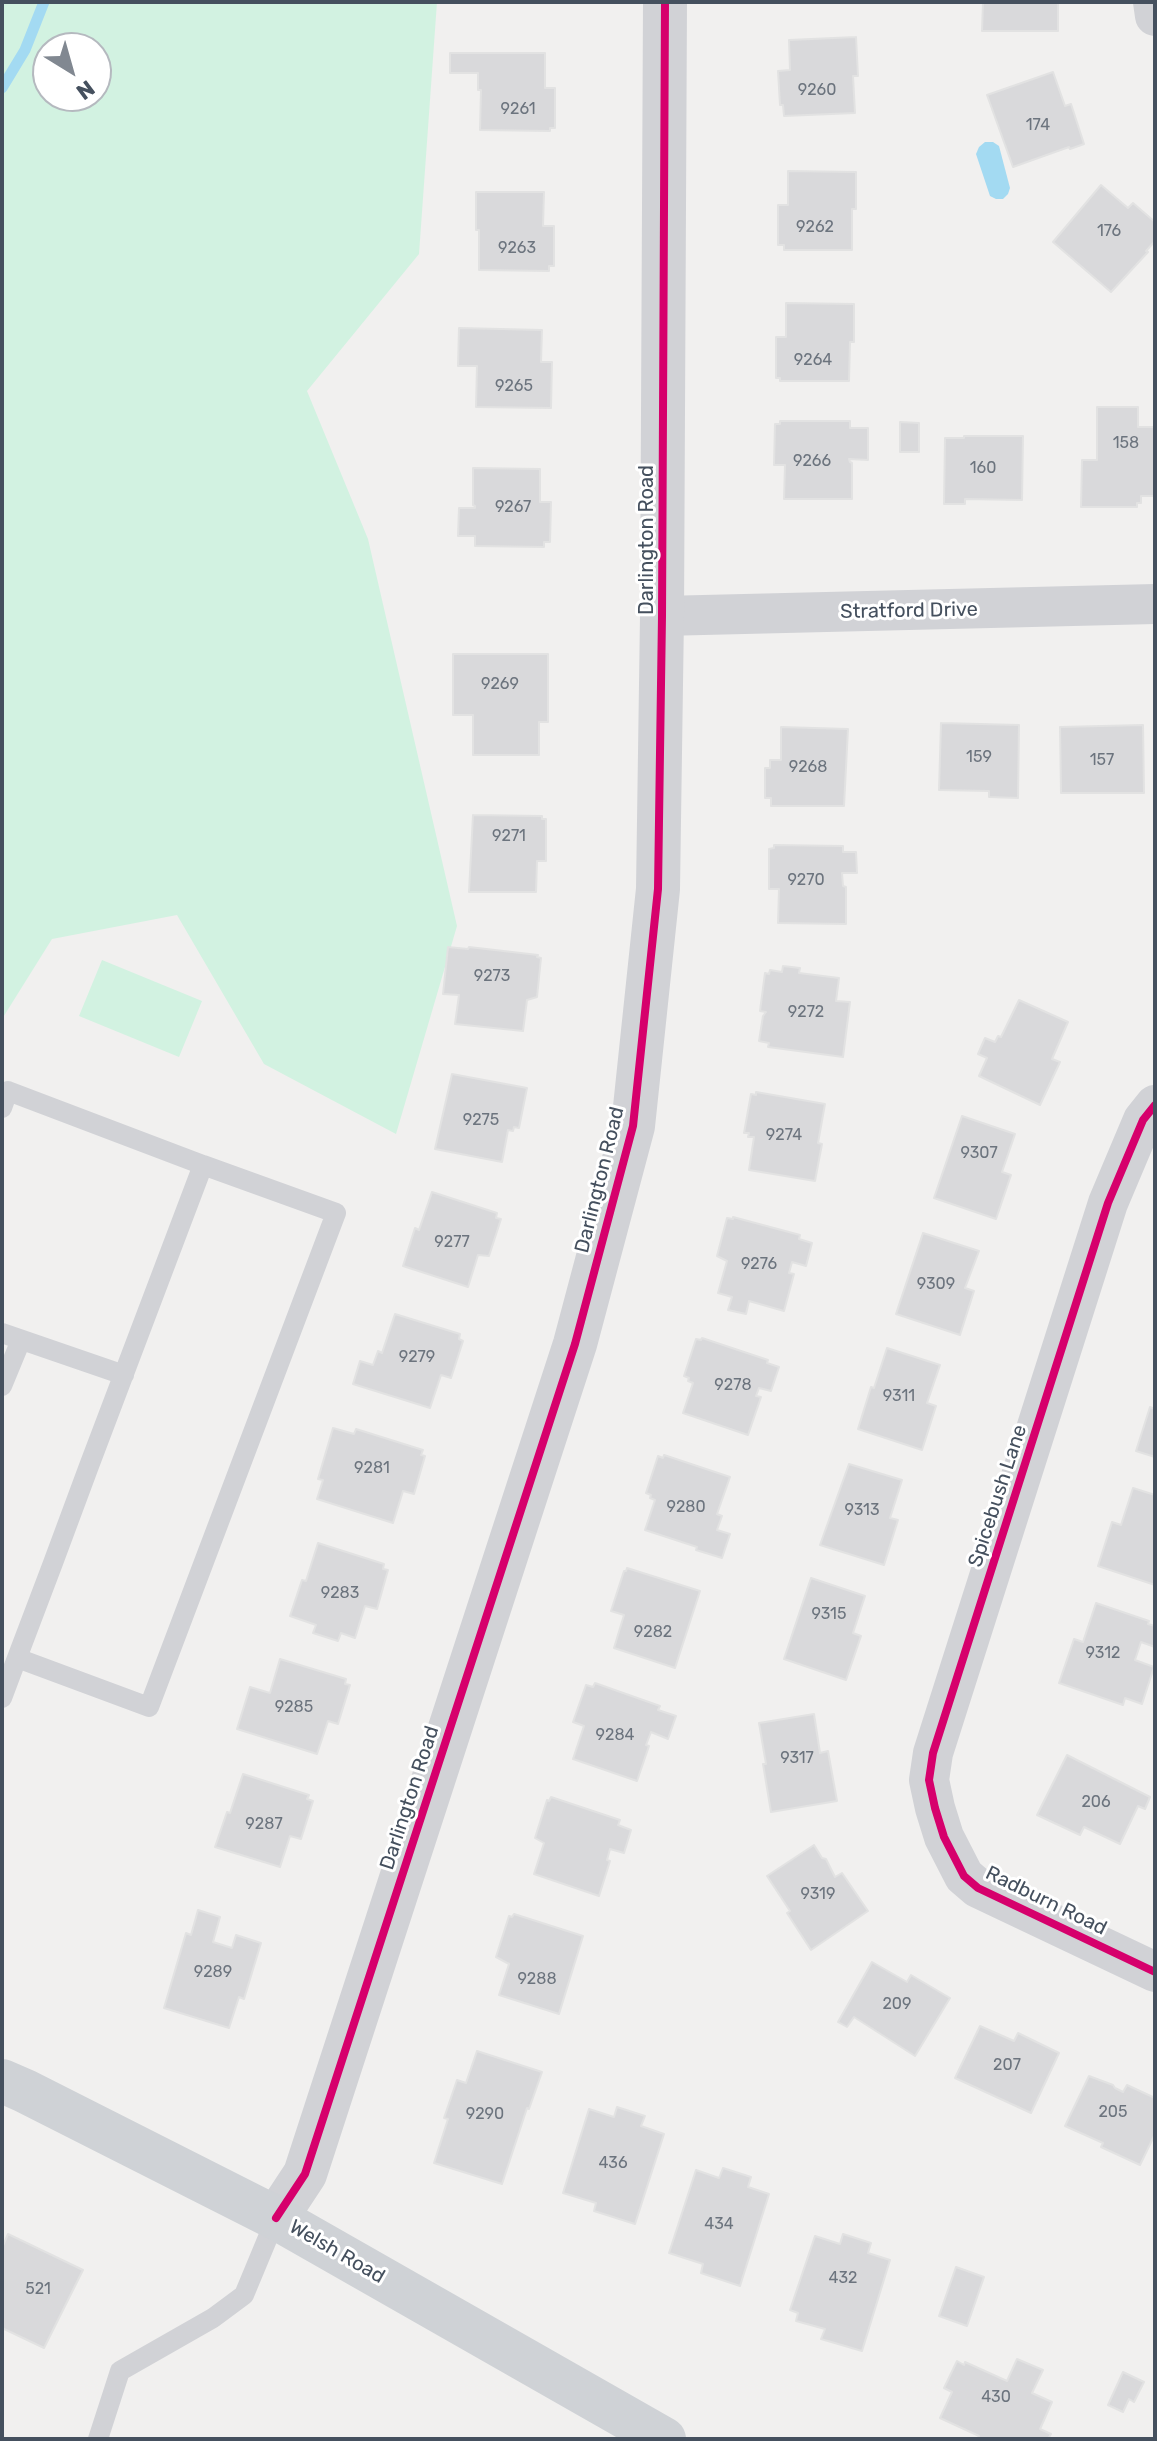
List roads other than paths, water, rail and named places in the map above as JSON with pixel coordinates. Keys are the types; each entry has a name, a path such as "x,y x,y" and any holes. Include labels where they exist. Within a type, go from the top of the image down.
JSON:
{"main road":[{"name":"Welsh Road","path":"2,2081 276,2218 664,2439"}],"street":[{"name":"Darlington Road","path":"276,2218 305,2174 310,2159 575,1344 633,1126 658,889 665,2"},
{"path":"1153,2 1155,16"},
{"name":"Stratford Drive","path":"662,616 1155,604"},
{"name":"Spicebush Lane","path":"944,1837 929,1780 933,1753 1108,1203 1143,1120 1155,1105"},
{"name":"Radburn Road","path":"944,1837 964,1876 978,1888 1155,1972"}],"lane":[{"path":"2,1108 8,1091 336,1213 149,1707 17,1658"},
{"path":"2,1698 203,1165"},
{"path":"2,1386 11,1337 124,1375"},
{"path":"98,2439 120,2371 213,2318 244,2295 276,2218"}],"water":[{"path":"985,142 999,146 1010,188 1003,199 990,196 976,154"}],"waterway":[{"path":"2,88 25,50 44,2"}]}
